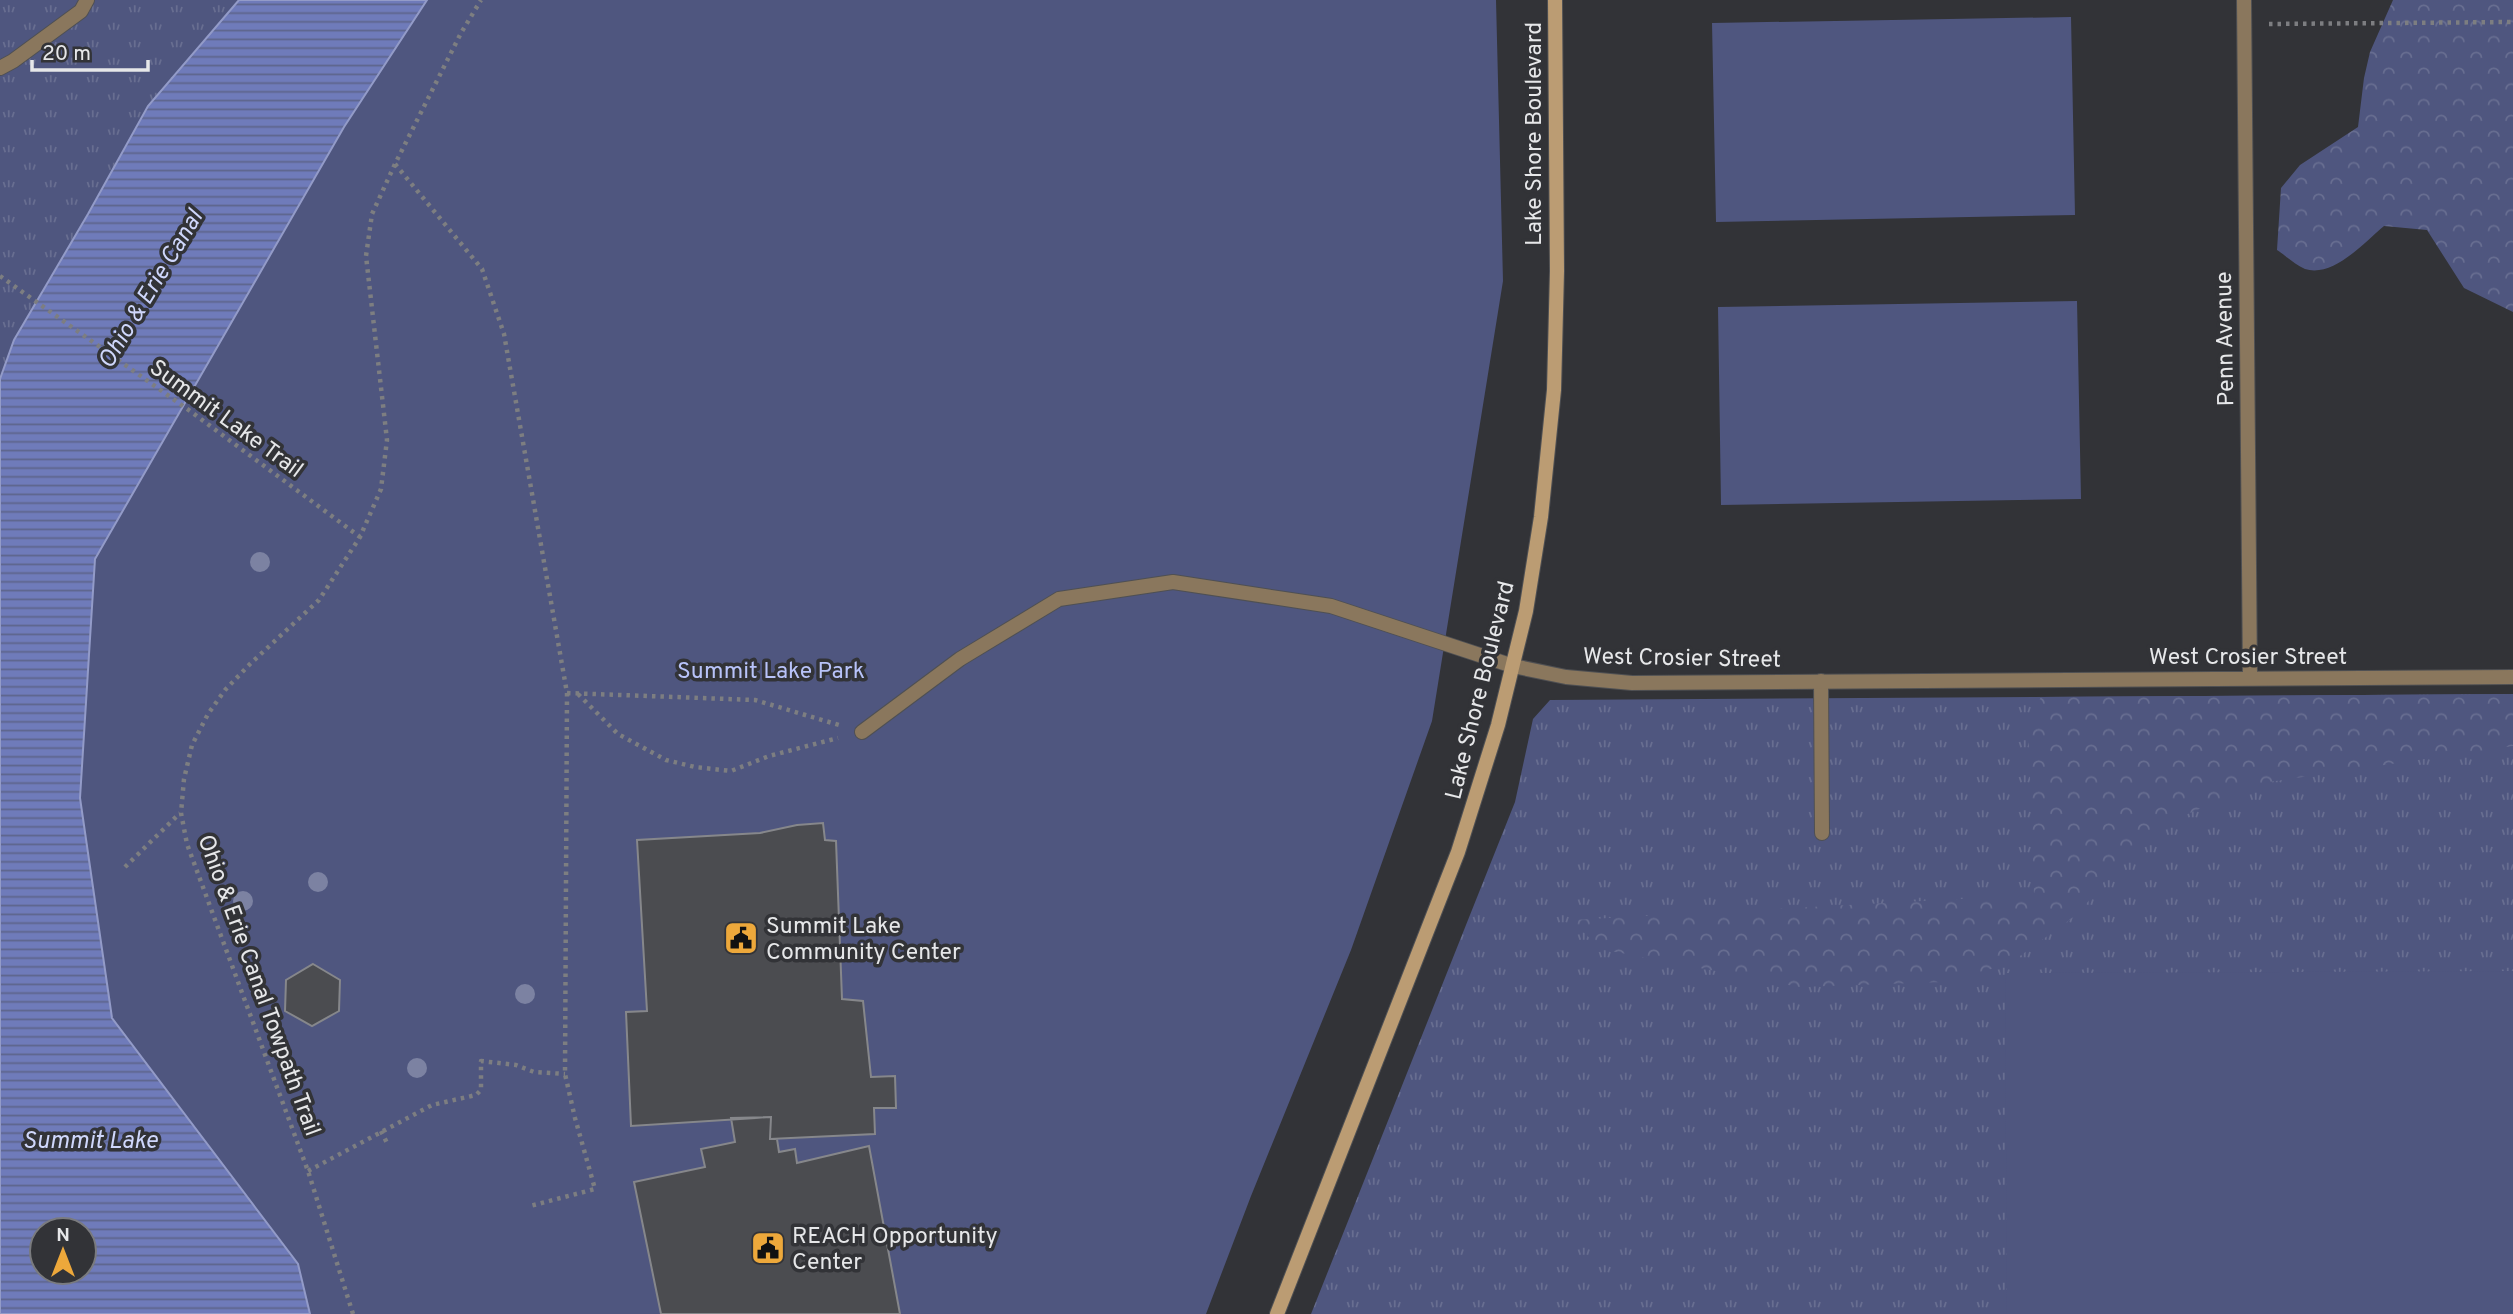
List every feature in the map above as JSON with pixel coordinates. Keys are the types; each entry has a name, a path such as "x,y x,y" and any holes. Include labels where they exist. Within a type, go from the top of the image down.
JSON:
{"main road":[{"name":"Lake Shore Boulevard","path":"1277,1314 1458,852 1483,778 1526,611 1541,517 1554,390 1557,271 1555,0"}],"street":[{"path":"0,68 81,11 87,0"},
{"name":"Penn Avenue","path":"2244,0 2250,678"},
{"name":"West Crosier Street","path":"862,732 960,659 1059,599 1173,582 1331,606 1513,666 1566,677 1632,683 2513,677"},
{"path":"1821,681 1822,833"}],"path":[{"name":"Ohio & Erie Canal Towpath Trail","path":"353,1314 309,1171 187,844 181,813 184,779 192,745 208,714 225,690 250,664 319,600 360,537 381,489 387,440 366,256 372,214 461,33 481,0"},
{"path":"2244,25 2513,22"},
{"path":"395,164 482,270 505,334 567,693 565,1074 596,1189 530,1206"},
{"name":"Summit Lake Trail","path":"2,278 190,411 360,537"},
{"path":"567,693 755,700 862,732"},
{"path":"578,694 618,733 666,760 695,767 731,771 769,756 862,732"},
{"path":"125,867 181,813"},
{"path":"309,1171 432,1105 476,1095 481,1090 481,1061 516,1065 534,1072 565,1074"},
{"path":"381,1131 388,1145"}],"green space":[{"path":"0,0 239,0 148,106 14,339 0,379"},
{"name":"Summit Lake Park","path":"427,0 1496,0 1503,281 1432,721 1351,950 1206,1314 310,1314 298,1264 112,1018 80,798 95,559 344,127"},
{"path":"2393,0 2513,0 2513,312 2464,288 2427,230 2384,226 2348,257 2337,264 2316,270 2301,267 2277,250 2281,188 2300,165 2358,127 2370,52"},
{"path":"2071,17 2075,215 1716,222 1712,23"},
{"path":"2077,301 2081,499 1721,505 1718,307"},
{"path":"2513,694 2513,1314 1311,1314 1515,802 1533,719 1550,700"},
{"path":"2513,694 2513,746 2255,784 2141,835 2079,913 2009,964 1944,982 1799,987 1600,949 1572,920 2034,895 2028,721 2041,697"},
{"path":"2513,971 2513,1314 2007,1314 2005,973"}],"water":[{"path":"239,0 427,0 344,127 95,559 80,798 112,1018 298,1264 310,1314 0,1314 0,379 14,340 148,106"}],"building":[{"name":"Summit Lake Community Center","path":"823,823 825,840 836,841 842,999 863,1001 871,1077 895,1076 896,1108 874,1108 875,1134 770,1139 771,1117 631,1126 626,1012 647,1011 637,840 760,833 797,825"},
{"path":"313,964 340,980 339,1011 312,1026 285,1011 286,980"},
{"name":"REACH Opportunity Center","path":"771,1117 770,1139 777,1139 779,1152 795,1149 797,1163 869,1146 900,1314 661,1314 634,1182 705,1167 701,1149 735,1142 731,1118"}],"place":[{"name":"Summit Lake Community Center","path":"741,938"},
{"name":"REACH Opportunity Center","path":"768,1248"}],"water label":[{"name":"Ohio & Erie Canal","path":"150,289"},
{"name":"Summit Lake","path":"90,1140"}]}
